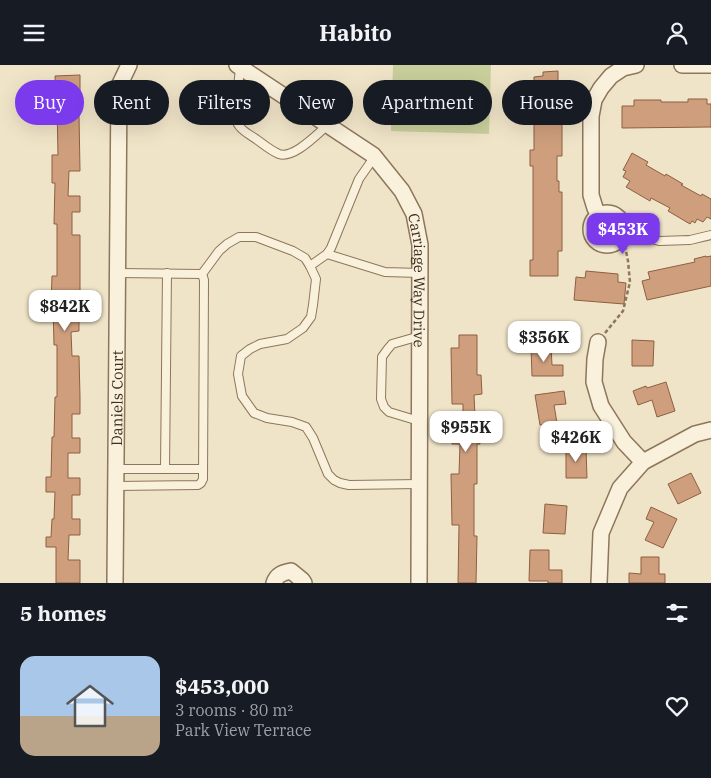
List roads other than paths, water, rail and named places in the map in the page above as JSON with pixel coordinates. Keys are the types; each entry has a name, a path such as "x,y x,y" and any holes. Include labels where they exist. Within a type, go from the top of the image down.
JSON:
{"street":[{"name":"Daniels Court","path":"116,583 119,86 129,65"},
{"path":"599,215 591,195 591,117 594,100 601,87 611,77 623,68 636,65"},
{"path":"682,65 711,65"},
{"name":"Carriage Way Drive","path":"239,66 280,93"},
{"name":"Carriage Way Drive","path":"328,125 374,157 402,191 414,214 420,245 419,583"},
{"path":"608,213 620,219 623,226 618,241 604,244 597,241 593,236 591,229 593,221 599,215 608,213"},
{"path":"598,342 594,382 601,406 624,442 643,462"},
{"path":"599,583 601,533 620,488 643,462 695,433 711,429"},
{"path":"274,583 276,578 282,573 291,571 304,583"}],"lane":[{"path":"239,66 235,117 241,129 279,154 287,155 295,152 328,125"},
{"path":"310,266 330,249 359,179 374,157"},
{"path":"622,232 659,241 690,240 711,235"},
{"path":"202,274 218,251 239,237 256,237 293,251 305,258 316,279 310,317 303,328 287,339 260,344 241,356 238,375 242,396 254,413 306,427 313,438 328,474 340,483 349,485 419,484"},
{"path":"327,253 385,271 420,273"},
{"path":"118,273 202,274"},
{"path":"165,469 167,273"},
{"path":"116,486 198,485 203,479 204,279 202,274"},
{"path":"419,421 389,412 384,407 381,399 382,357 392,344 420,336"},
{"path":"116,469 203,469"}]}
